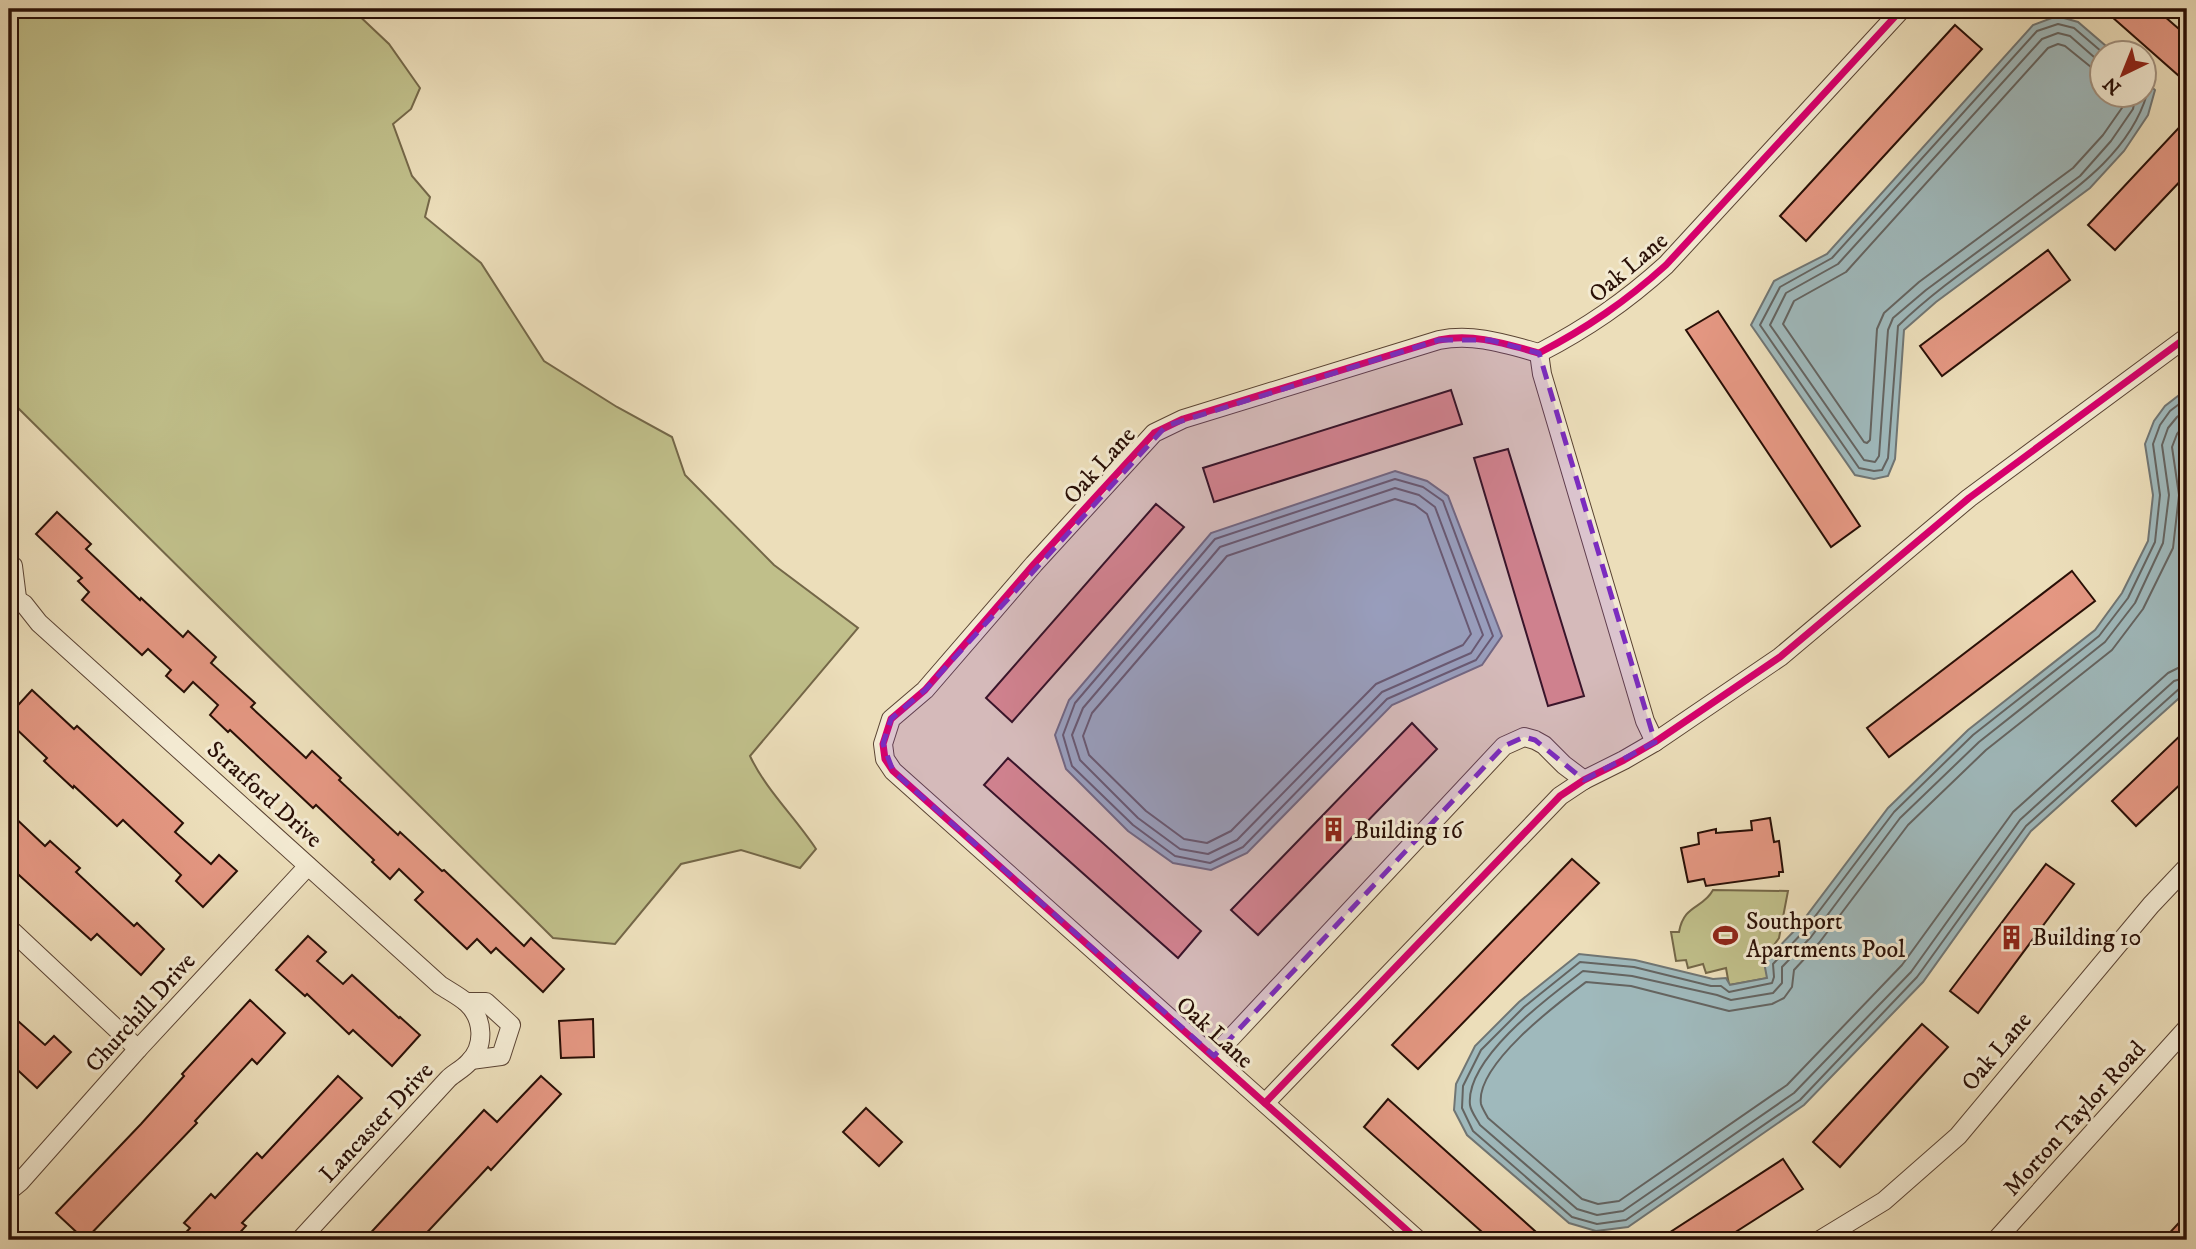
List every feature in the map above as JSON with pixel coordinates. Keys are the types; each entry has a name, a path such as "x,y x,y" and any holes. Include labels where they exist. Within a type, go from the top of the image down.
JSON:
{"street":[{"name":"Oak Lane","path":"1418,1240 893,771 886,759 883,744 885,732 891,719 925,690 1034,564 1154,433 1166,426 1446,338 1490,340 1539,353 1573,335 1634,294 1666,265 1902,9"},
{"path":"1265,1103 1560,796 1655,742 1780,657 1969,498 2187,337"},
{"path":"1539,353 1542,374 1645,721 1655,742"},
{"path":"9,564 13,566 13,596"},
{"name":"Stratford Drive","path":"13,596 39,624 440,985 466,1002"},
{"name":"Oak Lane","path":"1214,1056 1504,746 1524,737 1535,740 1584,780"},
{"name":"Churchill Drive","path":"9,1191 308,866"},
{"name":"Oak Lane","path":"1819,1240 1884,1200 1958,1136 2151,905 2187,867"},
{"path":"9,928 138,1049"},
{"path":"466,1002 486,1002 511,1025 501,1056 471,1060"},
{"name":"Lancaster Drive","path":"300,1240 447,1079 471,1060 477,1051 481,1034 479,1021 466,1002"},
{"name":"Morton Taylor Road","path":"1996,1240 2187,1028"}],"highlighted area":[{"path":"1439,340 1490,340 1539,353 1655,742 1584,780 1535,740 1524,737 1504,746 1214,1056 893,771 883,744 891,719 925,690 1166,426"}],"shaded area":[{"path":"9,9 352,9 389,44 420,88 411,109 393,124 412,176 430,197 425,217 481,263 544,361 617,407 672,437 685,475 774,565 858,628 750,756 764,780 816,849 800,868 741,850 681,864 615,944 553,938 9,399"},
{"name":"Southport Apartments Pool","path":"1713,890 1788,891 1779,938 1774,945 1762,952 1768,978 1729,985 1726,968 1706,973 1703,964 1688,968 1686,960 1676,961 1671,932 1679,932 1689,911 1704,901"}],"water":[{"path":"2057,16 2078,22 2097,38 2088,38 2088,108 2150,108 2148,115 2124,151 2090,188 1936,302 1904,330 1895,459 1888,476 1874,479 1855,475 1751,325 1774,281 1827,254 2033,25"},
{"path":"2187,389 2187,691 2031,831 1923,982 1804,1105 1628,1227 1596,1231 1569,1223 1467,1135 1454,1110 1456,1084 1475,1046 1519,1002 1579,954 1635,960 1713,979 1726,978 1730,985 1767,978 1764,962 1798,927 1888,808 1968,730 2095,630 2122,593 2148,541 2153,495 2145,444 2154,421 2165,406"},
{"path":"1395,471 1427,481 1448,496 1502,636 1482,665 1392,705 1247,853 1211,870 1173,863 1128,831 1066,769 1055,735 1069,700 1211,533"}],"building":[{"path":"2103,9 2156,9 2187,36 2187,66 2179,76 2158,57 2158,38 2136,38"},
{"path":"1955,25 1982,49 1806,241 1780,216"},
{"path":"2187,119 2187,174 2115,250 2088,225"},
{"path":"2048,250 2070,280 1942,376 1920,346"},
{"path":"1718,311 1860,526 1831,547 1686,330"},
{"path":"1451,390 1462,424 1214,502 1203,468"},
{"path":"1508,449 1584,696 1548,706 1474,458"},
{"path":"1156,504 1184,527 1012,722 986,698"},
{"path":"57,512 91,544 86,549 140,600 141,598 183,637 188,631 216,657 211,663 255,703 251,707 306,758 312,751 398,835 400,832 444,870 524,946 531,938 564,969 543,992 496,948 491,953 477,939 467,949 415,900 423,892 399,869 390,879 372,862 374,860 316,805 313,808 230,730 228,732 210,715 218,705 193,682 184,692 166,676 171,670 148,649 142,655 82,600 89,592 78,581 82,578 36,534"},
{"path":"2072,571 2095,601 1889,757 1867,728"},
{"path":"32,690 74,729 77,726 183,823 175,832 211,864 219,855 237,871 203,907 176,881 181,875 123,820 117,826 74,786 73,788 44,761 47,758 9,722 9,715"},
{"name":"Building 16","path":"1412,723 1437,749 1258,935 1231,910"},
{"path":"2187,729 2187,778 2136,826 2112,801"},
{"path":"1008,758 1201,931 1178,958 984,785"},
{"path":"9,812 45,846 50,841 80,868 76,872 134,926 137,923 164,949 141,975 97,934 91,940 9,866"},
{"path":"1770,818 1774,842 1779,841 1783,872 1779,872 1779,876 1706,886 1704,879 1688,882 1681,848 1699,844 1698,833 1716,829 1716,833 1752,830 1751,821"},
{"path":"1572,859 1599,883 1418,1069 1392,1045"},
{"name":"Building 10","path":"2046,864 2074,884 1978,1013 1950,991"},
{"path":"308,936 326,952 317,961 343,984 352,975 420,1035 392,1066 353,1030 349,1034 307,994 305,996 276,970"},
{"path":"250,1000 285,1033 257,1064 252,1059 195,1121 197,1123 85,1240 56,1213 141,1124 184,1076 182,1074"},
{"path":"9,1013 45,1045 54,1036 71,1052 37,1088 9,1062"},
{"path":"593,1019 594,1057 561,1058 559,1021"},
{"path":"1922,1024 1948,1047 1840,1167 1813,1142"},
{"path":"338,1076 362,1098 242,1223 246,1226 233,1240 179,1240 190,1228 184,1223 211,1194 215,1198 257,1153 262,1158"},
{"path":"541,1076 561,1094 491,1170 488,1167 420,1240 364,1240 484,1110 497,1122"},
{"path":"1388,1099 1545,1240 1491,1240 1364,1127"},
{"path":"866,1108 902,1142 879,1166 843,1132"},
{"path":"1783,1159 1803,1189 1723,1240 1658,1240"},
{"path":"2187,1214 2187,1240 2163,1240"}],"cycle path":[{"path":"1418,1240 893,771 885,759 883,744 891,719 925,690 1034,564 1154,433 1183,419 1439,340 1477,339 1539,353 1557,344 1620,303 1666,265 1902,9"},
{"path":"1265,1103 1560,796 1655,742 1780,657 1969,498 2187,337"}],"place":[{"name":"Building 16","path":"1334,830"},
{"name":"Southport Apartments Pool","path":"1726,935"},
{"name":"Building 10","path":"2012,937"}]}
